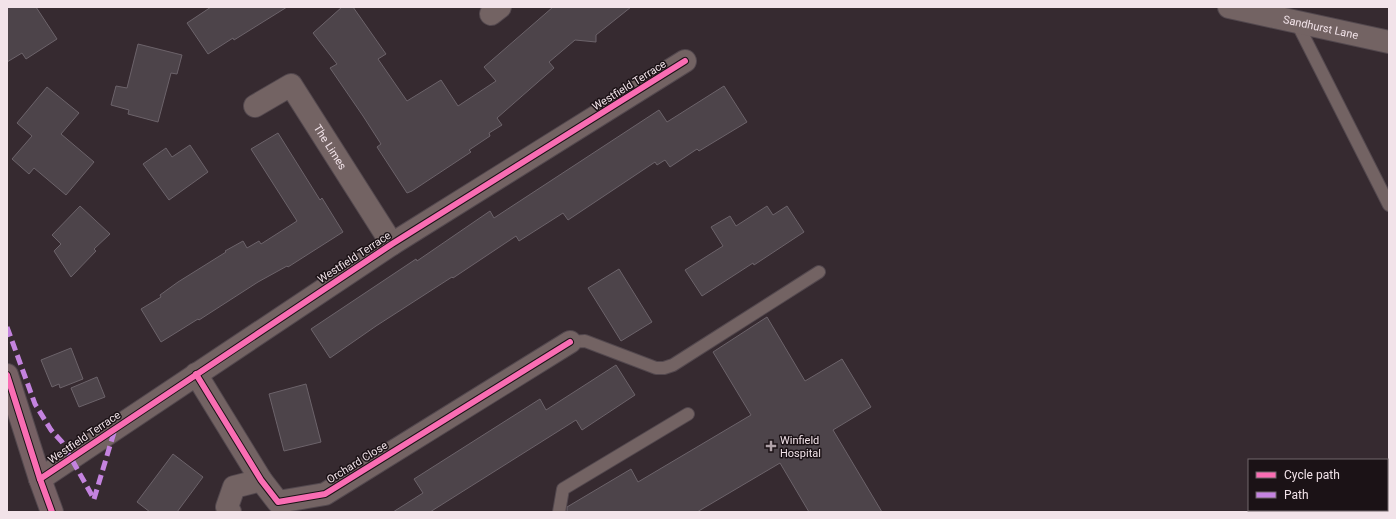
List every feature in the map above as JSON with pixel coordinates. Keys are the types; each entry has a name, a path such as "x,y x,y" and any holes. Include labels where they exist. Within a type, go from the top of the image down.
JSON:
{"main road":[{"path":"7,375 52,512"}],"street":[{"name":"Sandhurst Lane","path":"1229,7 1389,42"},
{"name":"Westfield Terrace","path":"40,479 392,244 685,61"},
{"name":"The Limes","path":"255,106 291,85 392,244"},
{"name":"Orchard Close","path":"196,374 276,507 325,494 570,342"},
{"path":"230,512 226,507 234,487 261,480"}],"lane":[{"path":"1297,23 1389,205"},
{"path":"570,342 585,340 656,368 664,368 673,365 819,272"},
{"path":"559,512 563,490 688,414"}],"building":[{"path":"7,7 36,7 57,39 26,59 22,53 7,62"},
{"path":"211,7 287,7 234,40 233,38 208,54 187,23"},
{"path":"342,7 353,7 386,54 378,59 407,101 441,80 458,106 496,81 484,67 553,7 631,7 596,35 596,42 575,40 549,62 554,68 497,118 502,125 489,133 490,136 469,150 471,152 407,193 377,147 381,144 330,68 337,64 313,33"},
{"path":"138,44 182,55 177,74 171,73 158,122 128,114 129,110 111,105 116,86 127,88"},
{"path":"724,86 747,122 699,151 697,149 670,167 665,160 657,165 655,162 568,220 563,213 519,241 516,236 453,278 452,277 376,326 330,358 311,329 416,259 417,261 490,211 494,218 659,110 667,122"},
{"path":"47,87 79,113 61,134 94,162 66,195 34,168 29,174 12,159 32,136 17,123"},
{"path":"278,133 320,200 322,198 343,232 288,267 287,266 258,282 199,320 198,319 161,342 141,309 161,297 160,295 178,282 226,252 225,251 243,241 247,248 259,241 261,244 297,221 251,149"},
{"path":"190,145 208,172 169,200 143,164 166,148 172,157"},
{"path":"80,206 110,234 94,249 96,251 71,277 54,251 61,244 52,235"},
{"path":"767,206 773,215 787,206 804,232 754,265 753,263 702,296 685,270 723,246 711,227 730,216 736,226"},
{"path":"619,269 652,322 621,341 588,288"},
{"name":"Winfield Hospital","path":"767,317 805,381 842,359 871,407 833,430 882,512 809,512 780,463 697,512 567,512 567,507 631,469 638,482 751,415 713,352"},
{"path":"71,348 83,379 60,388 59,384 52,387 41,360"},
{"path":"616,365 635,395 582,430 576,420 430,512 393,512 423,493 414,479 540,399 546,410"},
{"path":"97,377 105,397 79,407 71,388"},
{"path":"306,384 321,442 284,451 269,394"},
{"path":"173,454 203,477 177,512 150,512 137,502"}],"marked path":[{"path":"7,327 35,404 51,430 62,442 94,499"},
{"path":"94,499 115,429"}],"cycle path":[{"path":"40,479 392,244 685,61"},
{"path":"196,374 261,480 278,502 325,494 570,342"},
{"path":"7,375 52,512"}],"place":[{"name":"Winfield Hospital","path":"771,446"}]}
